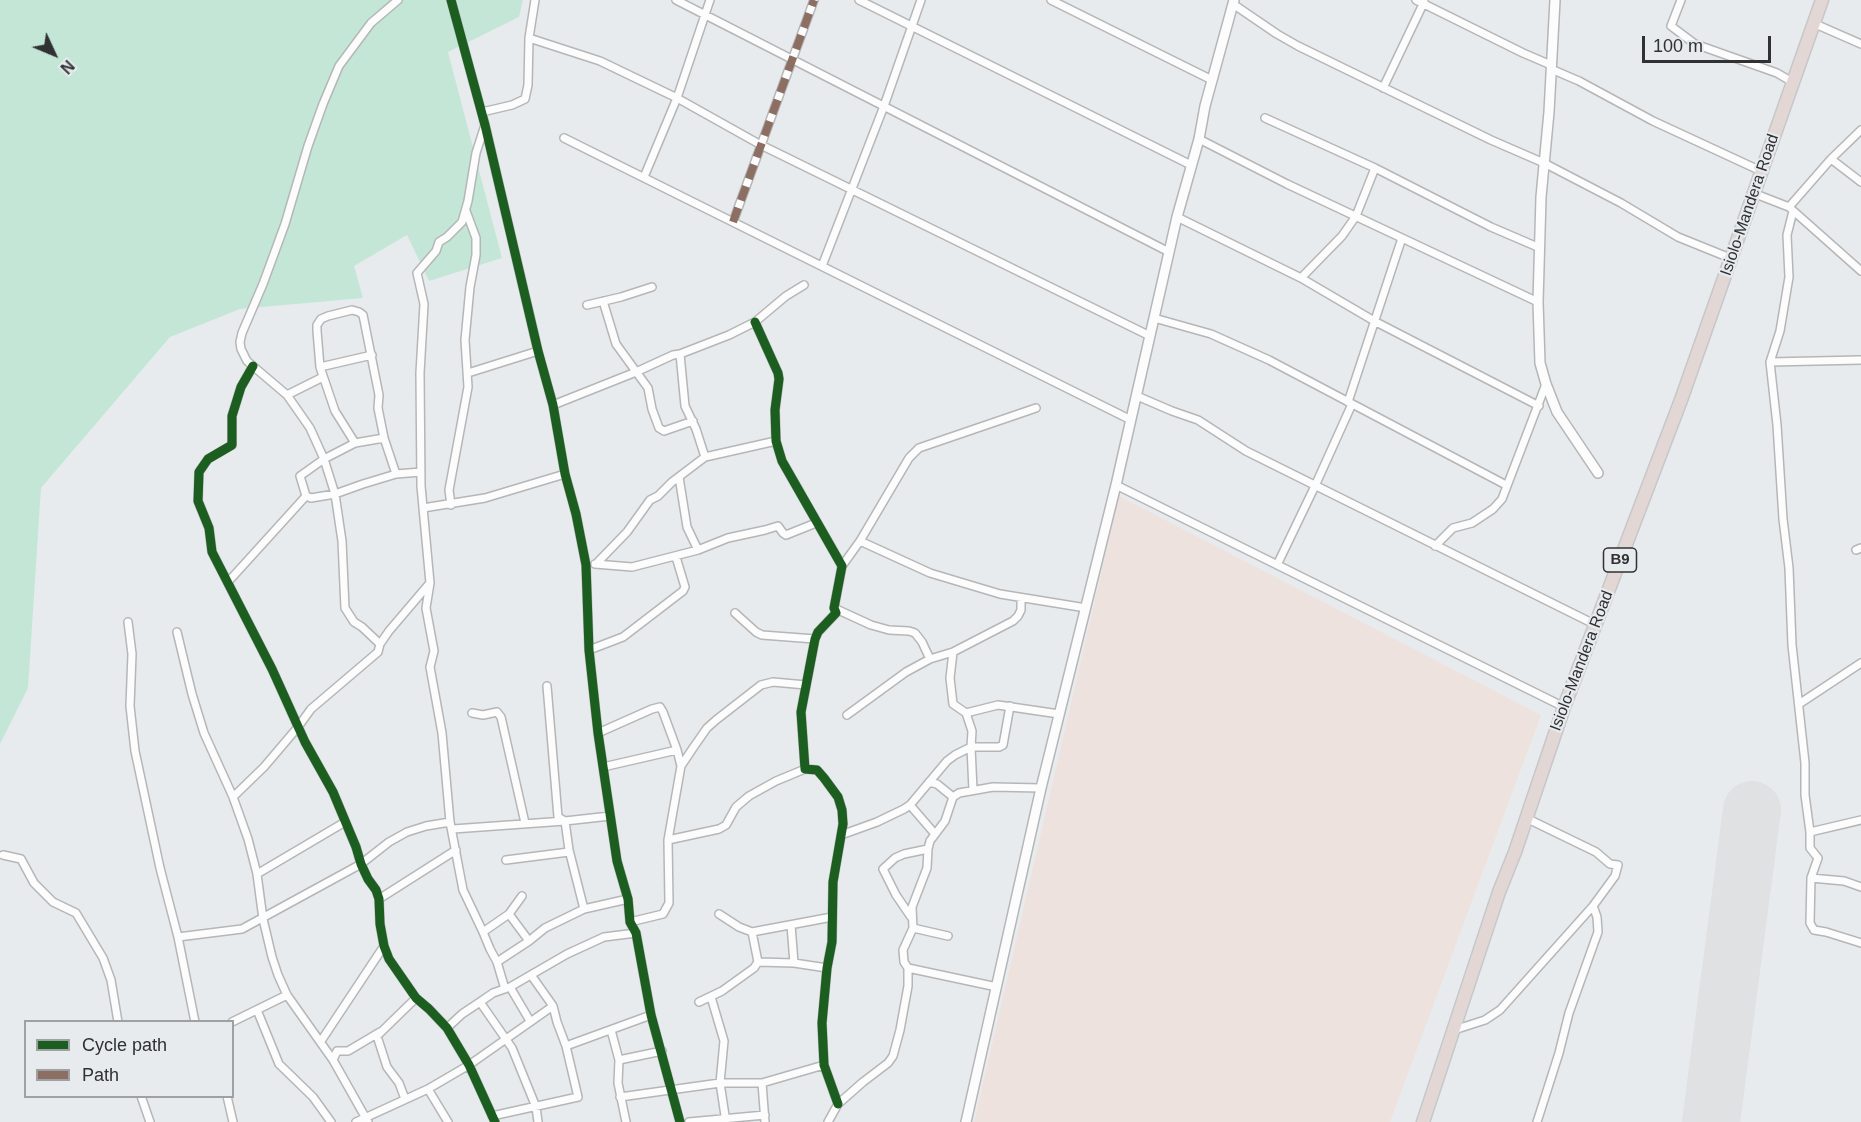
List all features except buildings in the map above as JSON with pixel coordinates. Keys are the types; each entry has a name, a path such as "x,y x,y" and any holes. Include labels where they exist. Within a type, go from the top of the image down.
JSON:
{"highway":[{"name":"Isiolo-Mandera Road","path":"1423,1122 1452,1030 1564,707 1681,400 1822,0"}],"main road":[{"path":"1555,0 1540,248 1538,302 1540,363 1557,412 1598,472"},
{"path":"966,1122 1041,788 1116,485 1177,217 1233,2"}],"street":[{"path":"380,644 354,622 345,608 342,541 335,494 324,459 310,428 287,395 247,361 240,342 274,254 322,104 339,66 371,23 398,0"},
{"path":"451,0 482,112 538,351 553,405 564,474 576,514 586,565 589,650 598,733 617,861 628,899 630,922 636,933 651,1015 680,1122"},
{"path":"482,112 512,105 525,99 528,85 529,38 535,0"},
{"path":"676,0 1169,252"},
{"path":"644,177 677,98 710,0"},
{"path":"733,222 814,0"},
{"path":"859,0 1191,165"},
{"path":"822,266 884,106 921,0"},
{"path":"1051,0 1212,80"},
{"path":"1681,0 1671,26 1695,44 1777,73 1794,83"},
{"path":"1233,2 1277,34 1298,46 1491,140 1544,163 1621,203 1678,237 1730,258"},
{"path":"1383,88 1421,2 1620,104 1761,171"},
{"path":"1813,23 1861,44"},
{"path":"529,38 600,61 677,98 761,145 1150,336"},
{"path":"1265,117 1375,168 1491,227 1540,248"},
{"path":"485,125 476,153 462,222 439,242 436,250 417,273 424,304 419,385 421,472 430,583 426,608 434,651 430,667 442,733 452,825 463,890 508,988 530,1021"},
{"path":"1861,130 1831,159 1791,209 1787,235 1789,277 1780,331 1770,362 1789,568 1792,645 1805,763 1805,795 1810,848 1818,858 1811,878 1810,923 1814,930 1861,942"},
{"path":"564,138 1131,420"},
{"path":"1199,139 1538,302"},
{"path":"1831,159 1861,182"},
{"path":"1301,278 1342,236 1356,216 1375,168"},
{"path":"1754,193 1791,209 1861,271"},
{"path":"451,505 448,490 467,394 465,340 476,246 476,238 466,211"},
{"path":"1177,217 1301,278 1376,322 1539,406"},
{"path":"1277,565 1315,486 1350,403 1402,238"},
{"path":"553,405 673,355 729,335 754,322 786,296 804,285"},
{"path":"587,304 603,302 652,287"},
{"path":"603,302 616,344 648,388 659,428 664,431 693,421"},
{"path":"355,443 335,411 323,377 320,367 317,324 328,316 352,310 363,315 367,329 384,438 396,474"},
{"path":"1154,318 1211,334 1269,360 1506,485"},
{"path":"754,322 778,373 775,410 776,441 786,472 842,566"},
{"path":"468,373 538,351"},
{"path":"680,354 685,406 693,421 705,457"},
{"path":"320,367 372,355"},
{"path":"1770,362 1861,360"},
{"path":"253,366 241,387 232,416 232,446 208,459 199,472 198,501 209,528 212,552 272,669 298,728 333,792 361,864 376,890 384,946 396,970 416,998 447,1028 469,1065 494,1119 578,1097 554,1006 531,975"},
{"path":"287,395 323,377"},
{"path":"1435,546 1453,528 1472,523 1493,509 1502,499 1546,384"},
{"path":"1137,396 1198,420 1246,451 1596,625"},
{"path":"805,769 801,712 815,639 818,632 836,613 834,608 842,566 860,542 909,458 919,448 1036,408"},
{"path":"306,496 299,476 324,459 355,443 384,438"},
{"path":"596,564 627,532 650,500 705,457 776,441"},
{"path":"306,496 311,498 335,494 396,474 421,472"},
{"path":"423,508 485,498 564,474"},
{"path":"679,477 687,527 698,550"},
{"path":"1116,485 1564,707"},
{"path":"228,582 306,496"},
{"path":"586,565 632,567 698,550 728,538 778,525 786,535 816,523"},
{"path":"860,542 930,573 1000,594 1086,608"},
{"path":"589,650 623,637 683,591 685,587 676,556"},
{"path":"233,797 264,767 298,728 311,709 378,652 380,644 404,612 430,583"},
{"path":"847,715 891,682 930,659 953,652 1013,621 1021,610 1021,598"},
{"path":"834,608 871,625 915,633 930,659"},
{"path":"735,613 762,635 815,639"},
{"path":"128,622 132,654 130,706 135,751 195,1020"},
{"path":"177,632 204,733 233,797 248,838 272,957 287,995 321,1041 366,1120"},
{"path":"953,652 950,678 953,704 966,713 972,731 973,790"},
{"path":"1799,704 1861,663"},
{"path":"681,766 707,729 761,685 772,682 806,685"},
{"path":"547,686 558,817 565,821"},
{"path":"966,713 998,705 1059,714"},
{"path":"841,835 892,816 910,805 954,755 971,747 1003,745 1010,706"},
{"path":"598,733 652,709 660,708 681,766 668,840 669,903 663,914 630,922"},
{"path":"472,713 483,715 497,712 501,717 525,823"},
{"path":"603,766 677,750"},
{"path":"668,840 719,829 726,825 736,807 749,796 805,769 817,770 831,786 838,797 843,824 833,882 832,942 822,1023 824,1065 838,1104"},
{"path":"929,782 937,784 953,796"},
{"path":"828,1122 838,1104 888,1063 893,1056 906,997 908,968 904,962 903,950 913,928 912,907 927,868 928,849 935,834 945,821 953,796 993,787 1041,788"},
{"path":"910,805 935,834"},
{"path":"178,937 242,929 361,864 389,842 407,832 426,826 565,821 610,816"},
{"path":"1452,1030 1485,1020 1500,1010 1593,906 1615,876 1618,865 1610,864 1596,852 1526,818"},
{"path":"1810,832 1861,820"},
{"path":"565,821 569,852 584,909"},
{"path":"257,874 345,822"},
{"path":"913,919 896,895 884,869 904,854 928,849"},
{"path":"379,899 456,850"},
{"path":"506,860 569,852"},
{"path":"3,855 21,859 34,883 54,902 76,913 103,958 111,980 118,1020"},
{"path":"1811,878 1844,881 1861,887"},
{"path":"483,932 509,914 522,896"},
{"path":"497,962 529,942 545,928 584,909 628,899"},
{"path":"1537,1122 1559,1053 1569,1012 1598,932 1593,906"},
{"path":"509,914 529,942"},
{"path":"719,914 739,927 753,932 832,917"},
{"path":"790,925 794,963"},
{"path":"913,928 948,936"},
{"path":"753,932 758,962"},
{"path":"447,1028 462,1014 493,993 508,988 567,954 604,937 636,933"},
{"path":"321,1041 384,946"},
{"path":"699,1002 746,975 758,962 794,963 827,968"},
{"path":"908,968 997,987"},
{"path":"234,1021 287,995"},
{"path":"711,997 724,1041 720,1083 726,1121"},
{"path":"333,1060 337,1051 348,1051 380,1032 416,998"},
{"path":"480,1002 507,1039 517,1058 536,1107 538,1122"},
{"path":"356,1122 366,1120 428,1089 469,1065 554,1006"},
{"path":"257,1010 279,1064 308,1090 331,1122"},
{"path":"566,1046 651,1015"},
{"path":"611,1030 619,1060 618,1083 626,1122"},
{"path":"380,1032 377,1038 387,1067 399,1083 405,1100"},
{"path":"619,1060 662,1051"},
{"path":"620,1097 720,1083 762,1083 824,1065"},
{"path":"689,1122 765,1118 762,1083"},
{"path":"428,1089 448,1122"},
{"path":"142,1098 150,1122"},
{"path":"227,1098 233,1122"}],"shaded area":[{"path":"1119,496 1541,715 1390,1122 974,1122"}],"green space":[{"path":"0,0 523,0 519,17 448,52 502,258 429,281 407,235 354,266 363,298 240,309 170,337 41,488 28,688 0,744"}],"runway":[{"path":"1711,1122 1752,810"}],"marked path":[{"path":"733,222 814,0"}],"cycle path":[{"path":"451,0 485,125 538,351 553,405 565,474 576,514 586,565 589,650 598,733 617,861 628,899 630,922 636,933 651,1015 680,1122"},
{"path":"755,322 778,373 775,410 776,441 782,461 842,566 834,608 836,613 818,632 815,639 801,712 805,769 817,770 838,797 842,810 843,824 833,882 832,942 822,1023 824,1065 838,1104"},
{"path":"253,366 241,387 232,416 232,445 208,459 199,472 198,501 209,528 212,552 272,669 305,742 333,792 361,864 376,890 384,946 389,959 416,998 447,1028 469,1065 495,1122"}]}
